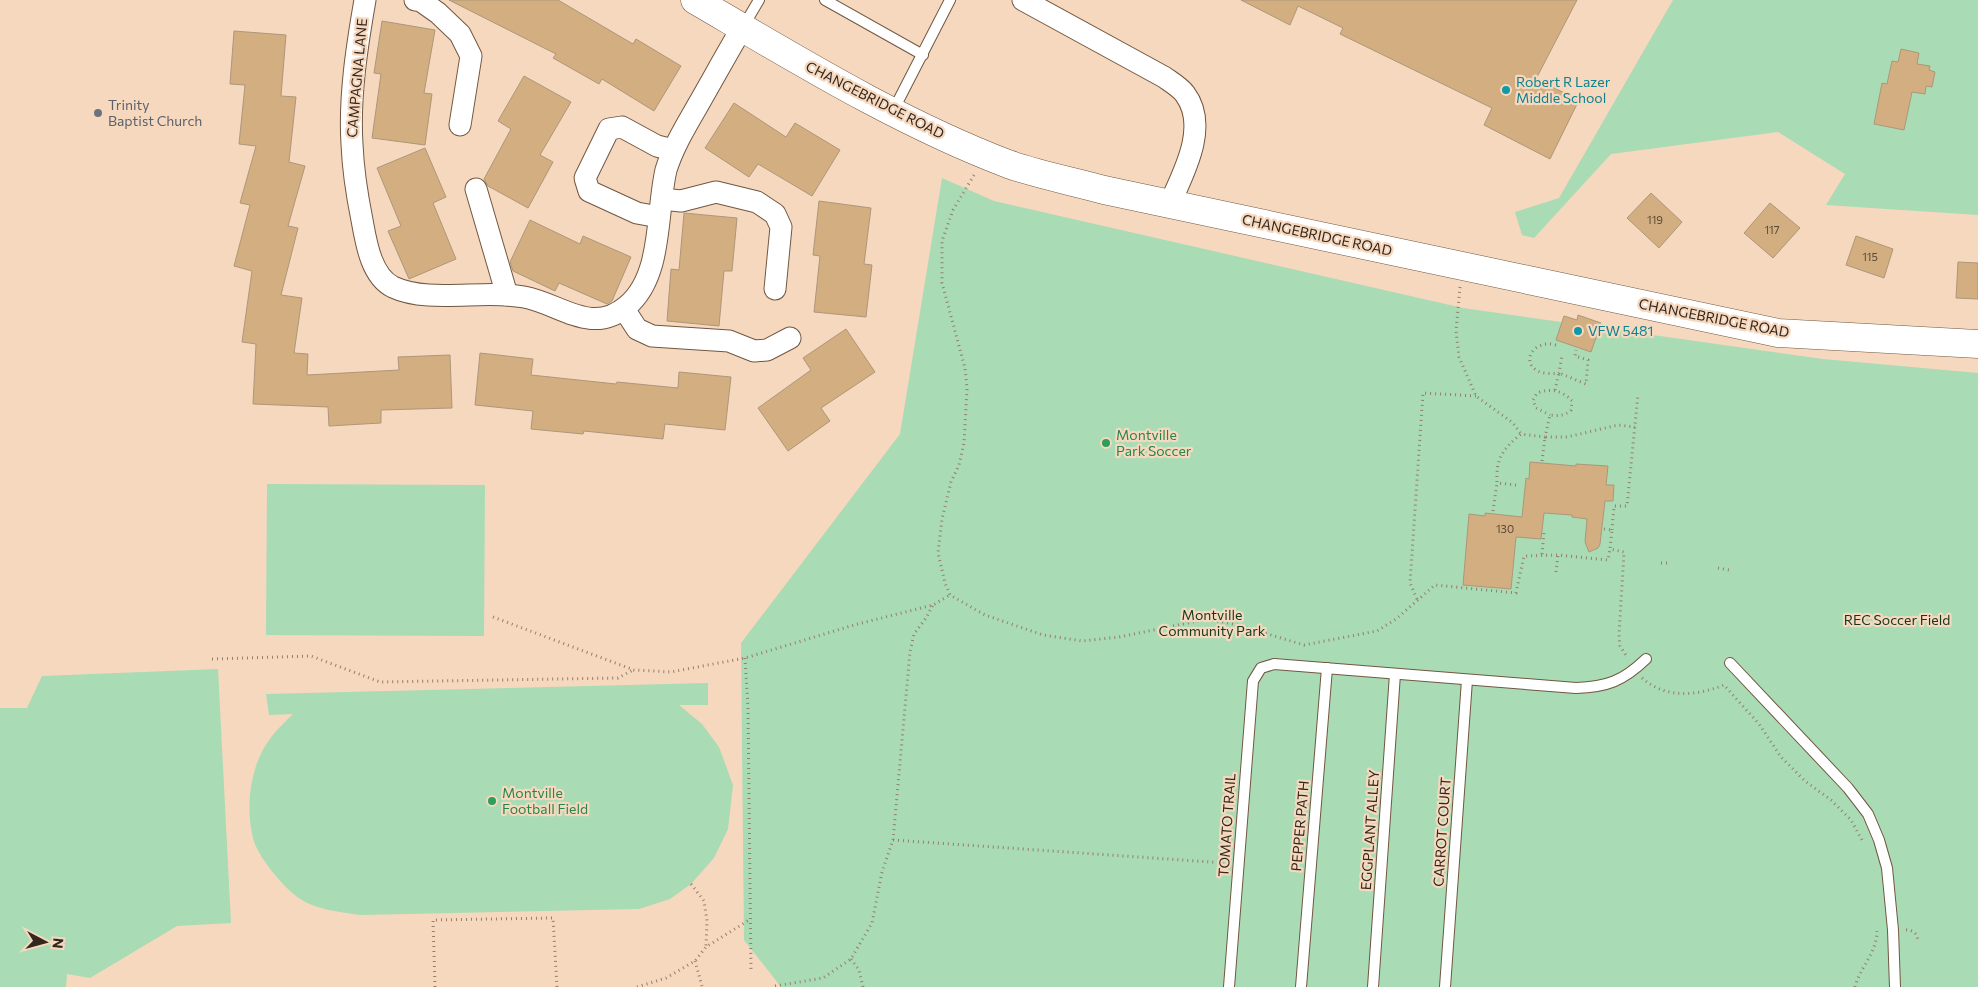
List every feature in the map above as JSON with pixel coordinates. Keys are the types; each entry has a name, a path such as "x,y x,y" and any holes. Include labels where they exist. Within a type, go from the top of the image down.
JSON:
{"main road":[{"name":"CHANGEBRIDGE ROAD","path":"695,0 919,126 1010,164 1104,190 1778,333 1978,344"}],"street":[{"name":"CAMPAGNA LANE","path":"365,0 356,68 352,142 355,183 366,241 374,266 390,286 402,291 440,295 508,295 536,300 595,321 608,319 624,309 637,296 649,274 666,171 674,150 742,28"},
{"path":"414,0 421,1 438,13 460,34 471,56 460,125"},
{"path":"1024,0 1164,76 1184,93 1191,103 1194,116 1193,141 1186,169 1170,204"},
{"path":"674,150 657,146 622,127 609,129 585,178 589,191 637,213 716,192 757,202 775,214 781,227 775,288"},
{"path":"476,189 508,295"},
{"path":"624,309 637,329 652,336 729,341 754,351 767,350 790,338"}],"lane":[{"path":"742,28 759,0"},
{"path":"824,0 922,55"},
{"path":"893,111 950,0"},
{"path":"1327,668 1467,680 1590,687 1613,683 1634,671 1646,660"},
{"path":"1730,663 1848,788 1868,814 1879,840 1887,868 1893,930 1895,987"},
{"name":"TOMATO TRAIL","path":"1229,987 1253,681 1261,668 1274,664 1327,668"},
{"name":"PEPPER PATH","path":"1300,987 1327,668"},
{"name":"EGGPLANT ALLEY","path":"1373,987 1395,674"},
{"name":"CARROT COURT","path":"1445,987 1467,680"}],"path":[{"path":"977,170 954,210 942,240 942,283 965,368 967,389 964,443 959,465 951,482 942,519 938,553 945,583 950,595 985,615 1044,635 1082,641 1120,637 1207,619 1238,625 1304,645 1376,630 1396,620 1417,599 1435,585 1516,593 1524,556 1542,554 1608,560 1614,506 1627,506 1638,394"},
{"path":"1460,286 1456,331 1459,357 1476,396 1513,423 1521,434 1567,437 1618,425 1635,427"},
{"path":"1556,345 1546,343 1538,345 1533,351 1531,364 1534,369 1540,372 1559,374 1586,384 1588,360 1575,356 1576,350"},
{"path":"1555,390 1562,355"},
{"path":"1545,390 1555,390 1566,394 1572,401 1571,410 1568,414 1550,415 1536,408 1533,400 1536,393 1545,390"},
{"path":"1417,599 1410,583 1422,393 1476,396"},
{"path":"1542,461 1550,415"},
{"path":"1493,511 1497,483 1497,465 1504,450 1521,434"},
{"path":"1497,483 1516,485"},
{"path":"1604,529 1612,530"},
{"path":"1542,554 1544,533"},
{"path":"1610,549 1624,552 1619,635 1620,646 1634,671 1653,688 1678,693 1703,693 1724,685 1759,724 1781,757 1851,820 1866,851"},
{"path":"1556,572 1558,555"},
{"path":"1661,563 1670,563"},
{"path":"1718,568 1729,570"},
{"path":"493,617 634,670 671,672 744,658 854,625 933,605 950,595"},
{"path":"775,986 823,978 851,959 872,923 882,872 893,840 910,652 914,634 933,605"},
{"path":"212,658 311,656 380,682 618,678 634,670"},
{"path":"744,658 748,707 751,969"},
{"path":"893,840 1238,864"},
{"path":"691,884 704,901 707,920 706,947"},
{"path":"435,987 433,920 553,918 557,987"},
{"path":"637,987 666,978 694,961 706,947 750,920"},
{"path":"1854,987 1877,942 1877,923"},
{"path":"1903,929 1912,930 1917,936 1918,941"},
{"path":"851,959 859,970 863,987"},
{"path":"694,961 702,986"}],"green space":[{"path":"1673,0 1978,0 1978,215 1826,205 1845,174 1778,132 1611,154 1534,238 1522,235 1515,212 1559,198"},
{"name":"Montville Community Park","path":"942,178 994,201 1463,308 1823,359 1978,373 1978,987 781,987 744,940 741,643 900,434"},
{"path":"267,484 485,485 484,636 266,635"},
{"path":"218,669 231,923 177,926 90,978 67,974 66,987 0,987 0,708 27,708 42,676"},
{"path":"708,683 708,705 679,705 702,724 719,747 733,785 728,829 714,858 691,884 670,899 639,909 361,915 327,910 303,901 277,878 255,845 250,812 251,785 254,772 265,747 274,733 293,714 269,715 266,694"}],"building":[{"path":"449,0 558,0 633,44 636,39 681,66 654,111 602,79 599,84 553,58 556,54"},
{"name":"Robert R Lazer Middle School","path":"1241,0 1577,0 1536,79 1579,100 1550,159 1484,125 1492,108 1340,34 1343,28 1298,6 1290,25"},
{"path":"382,21 435,30 424,93 432,94 425,145 372,138 381,74 374,73"},
{"path":"234,31 286,35 281,96 296,97 289,162 305,166 288,226 298,228 281,295 302,298 294,353 308,354 307,375 399,370 398,357 450,355 452,408 381,410 381,423 329,426 328,407 253,404 256,344 242,342 252,271 234,266 250,205 240,203 256,146 239,144 245,85 230,84"},
{"path":"1901,49 1919,53 1917,64 1930,66 1929,70 1935,72 1932,87 1926,86 1925,94 1912,92 1904,130 1874,124 1882,83 1887,84 1892,61 1898,62"},
{"path":"524,76 571,102 540,155 553,162 528,208 488,186 484,179 511,129 498,121"},
{"path":"734,103 786,137 795,123 840,150 812,196 758,164 749,177 705,148"},
{"path":"425,148 446,197 433,203 456,259 409,279 388,231 401,226 377,168"},
{"path":"1651,193 1682,222 1659,248 1627,218"},
{"path":"819,201 871,208 864,264 872,265 866,317 814,312 820,256 813,255"},
{"path":"1770,203 1800,228 1773,258 1744,233"},
{"path":"684,213 737,218 732,271 724,271 719,326 667,321 671,269 679,270"},
{"path":"530,220 580,244 583,236 631,257 612,301 607,304 559,283 555,291 513,271 510,262"},
{"path":"1856,236 1893,249 1884,278 1846,265"},
{"path":"1958,262 1978,263 1978,299 1956,298"},
{"name":"VFW 5481","path":"1578,315 1601,323 1591,352 1556,340 1564,316 1577,320"},
{"path":"846,329 875,372 821,408 830,421 788,451 758,408 811,370 803,358"},
{"path":"480,353 533,359 531,375 616,384 617,382 678,388 679,372 731,377 725,430 665,424 663,439 584,431 583,434 531,429 533,411 475,405"},
{"path":"1530,462 1576,466 1576,464 1608,466 1606,485 1614,485 1613,501 1605,501 1598,548 1589,552 1585,542 1587,519 1572,517 1572,515 1544,513 1541,539 1516,537 1511,589 1463,585 1469,514 1485,516 1485,513 1522,517 1526,478 1529,479"}],"place":[{"name":"Robert R Lazer Middle School","path":"1506,90"},
{"name":"Trinity Baptist Church","path":"98,113"},
{"name":"VFW 5481","path":"1578,331"},
{"name":"Montville Park Soccer","path":"1106,443"},
{"name":"Montville Football Field","path":"492,801"}],"park label":[{"name":"REC Soccer Field","path":"1897,620"}]}
